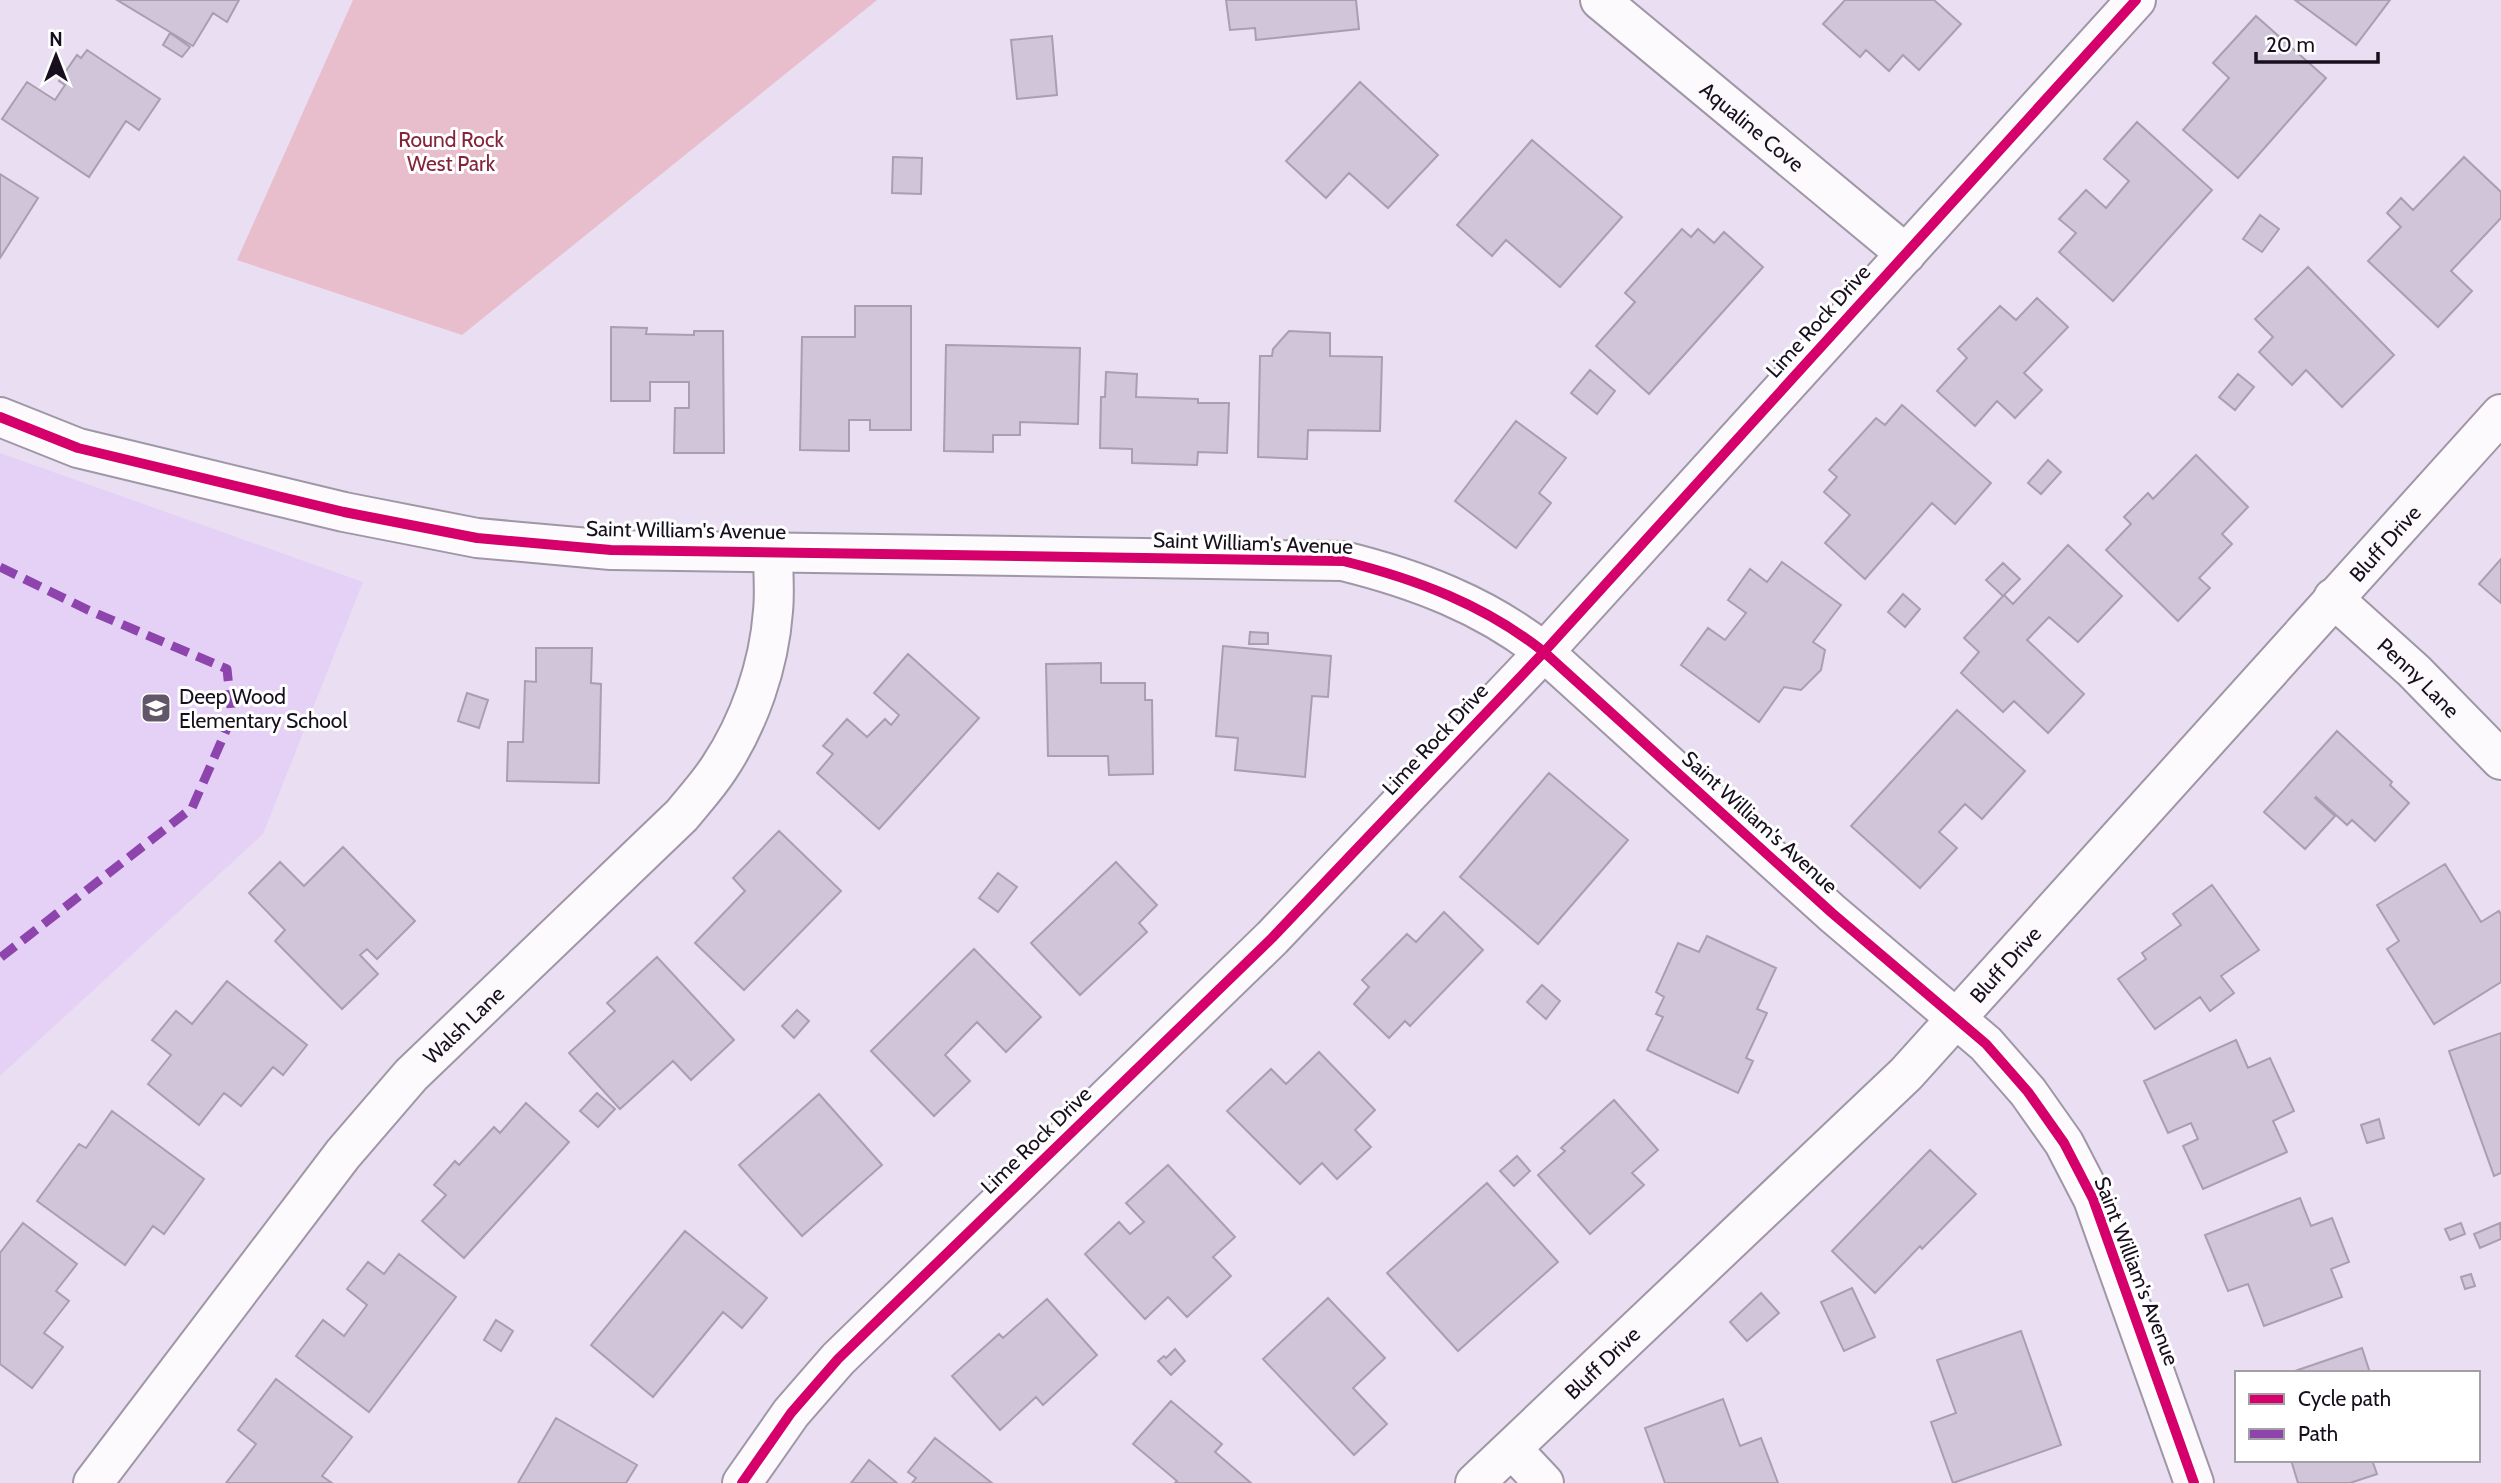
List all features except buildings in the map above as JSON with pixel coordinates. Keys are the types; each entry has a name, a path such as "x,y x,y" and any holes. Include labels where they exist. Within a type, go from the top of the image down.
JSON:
{"street":[{"name":"Aqualine Cove","path":"1600,0 1906,254"},
{"name":"Lime Rock Drive","path":"741,1483 791,1413 838,1359 1272,939 1544,652 2136,0"},
{"name":"Bluff Drive","path":"1475,1483 1906,1074 2501,414"},
{"name":"Saint William's Avenue","path":"0,417 78,448 344,512 477,538 611,550 1343,561 1388,572 1466,602 1519,632 1544,652 1832,913 1986,1044 2028,1092 2063,1143 2093,1199 2194,1483"},
{"name":"Walsh Lane","path":"93,1483 343,1154 411,1075 672,825 718,770 733,746 757,693 771,637 774,609 773,552"},
{"name":"Penny Lane","path":"2333,598 2414,671 2501,760"},
{"path":"1512,1449 1544,1483"}],"shaded area":[{"name":"Deep Wood Elementary School","path":"0,453 363,582 263,834 0,1076"}],"green space":[{"name":"Round Rock West Park","path":"353,0 877,0 462,335 237,260"}],"marked path":[{"path":"0,567 88,610 227,669 232,717 192,808 0,958"}],"cycle path":[{"path":"742,1483 791,1413 838,1359 1272,938 1544,652 2136,0"},
{"path":"0,417 78,448 344,512 477,538 611,550 1343,561 1423,585 1474,607 1544,652 1832,913 1986,1044 2028,1092 2064,1143 2093,1199 2194,1483"}],"place":[{"name":"Deep Wood Elementary School","path":"156,708"}]}
